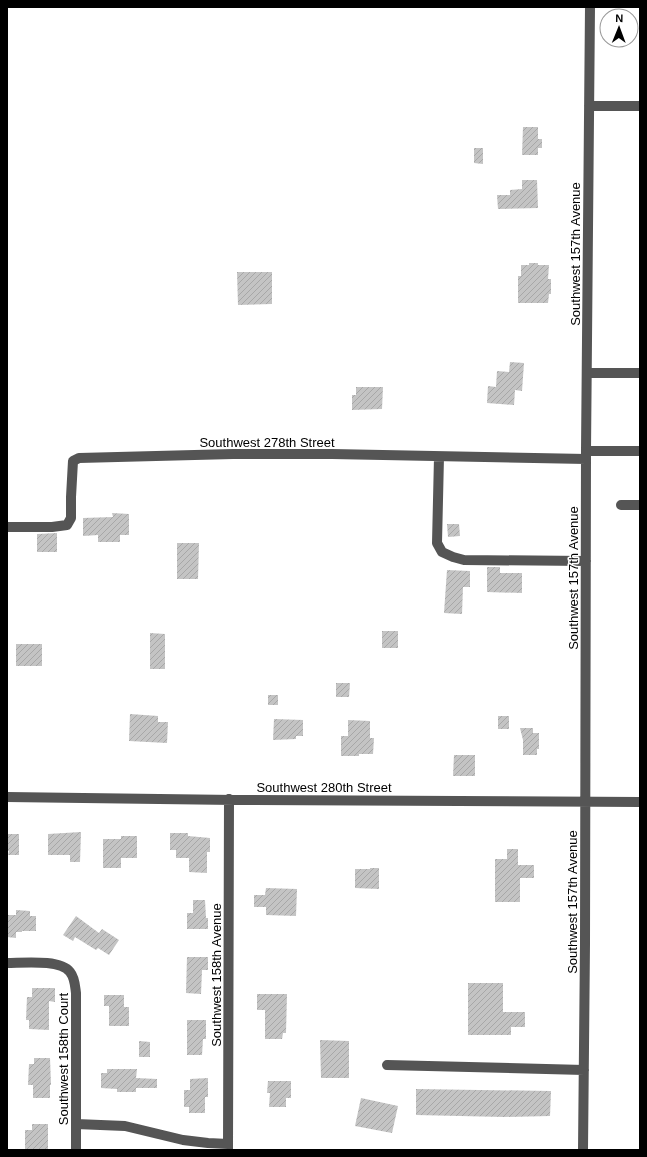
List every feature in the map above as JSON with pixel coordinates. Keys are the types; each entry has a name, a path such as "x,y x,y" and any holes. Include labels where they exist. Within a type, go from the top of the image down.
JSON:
{"street":[{"name":"Southwest 157th Avenue","path":"583,1150 586,455 590,7"},
{"path":"589,106 640,106"},
{"path":"587,373 640,373"},
{"name":"Southwest 278th Street","path":"7,527 52,527 67,525 71,518 73,461 79,458 309,454 439,457 586,455 640,451"},
{"path":"439,457 437,542 442,552 464,560 586,561"},
{"path":"621,505 640,505"},
{"name":"Southwest 280th Street","path":"7,797 640,802"},
{"name":"Southwest 158th Avenue","path":"228,1147 229,799"},
{"name":"Southwest 158th Court","path":"7,963 52,964 68,970 74,978 76,993 76,1150"},
{"path":"387,1065 584,1070"},
{"path":"76,1124 125,1126 189,1141 228,1147"}],"building":[{"path":"523,127 538,127 538,139 542,139 542,148 538,148 538,155 522,155"},
{"path":"474,148 483,148 483,164 474,163"},
{"path":"522,180 537,180 538,208 498,209 497,195 510,195 510,190 522,189"},
{"path":"529,263 549,265 548,279 551,279 551,294 549,294 548,303 518,303 518,276 521,276 521,265 529,265"},
{"path":"237,272 272,272 272,304 238,305"},
{"path":"510,362 524,363 522,391 515,390 514,405 487,403 488,386 496,387 497,371 509,372"},
{"path":"356,387 383,387 382,409 352,410 352,395 356,395"},
{"path":"112,513 129,514 129,535 120,535 120,542 98,542 98,535 83,536 83,518 113,517"},
{"path":"447,524 459,524 460,536 448,537"},
{"path":"57,533 57,552 37,552 37,534"},
{"path":"177,543 199,543 198,579 177,579"},
{"path":"487,567 500,567 500,573 522,573 522,593 487,592"},
{"path":"447,570 470,571 470,587 463,587 462,614 444,613"},
{"path":"382,631 398,631 398,648 382,648"},
{"path":"150,633 165,634 165,669 150,669"},
{"path":"16,644 42,644 42,666 16,666"},
{"path":"336,683 350,683 349,697 336,697"},
{"path":"268,695 278,695 278,705 268,705"},
{"path":"130,714 158,716 158,722 168,722 167,743 129,741"},
{"path":"498,716 509,716 509,729 498,729"},
{"path":"274,719 303,720 303,736 296,736 296,739 273,740"},
{"path":"348,720 370,721 370,738 374,738 373,754 341,756 341,736 348,736"},
{"path":"520,728 533,728 533,733 539,733 539,749 537,749 537,755 523,755 523,740"},
{"path":"454,755 475,755 475,776 453,776"},
{"path":"81,832 80,862 70,862 70,855 48,855 48,834"},
{"path":"170,833 188,833 188,836 210,838 210,852 207,852 207,873 189,872 189,858 176,858 176,850 170,850"},
{"path":"7,834 19,834 19,855 8,855"},
{"path":"121,836 137,836 137,858 121,858 121,868 103,868 103,839 121,839"},
{"path":"507,849 518,849 518,865 534,865 534,878 520,878 520,902 495,902 495,859 507,859"},
{"path":"379,868 379,889 355,888 355,869"},
{"path":"266,888 297,889 296,916 266,915 266,907 254,907 254,895 265,895"},
{"path":"193,900 205,900 208,929 187,929 187,913 193,913"},
{"path":"16,910 30,911 30,916 36,916 36,931 16,932 16,938 7,937 7,915 16,915"},
{"path":"76,916 99,933 102,929 119,940 109,955 98,948 96,950 75,937 73,941 63,935"},
{"path":"187,957 208,957 208,970 202,970 201,994 186,993"},
{"path":"468,983 503,983 503,1012 525,1012 525,1027 511,1027 511,1035 468,1035"},
{"path":"32,988 55,988 55,1002 49,1001 49,1030 29,1029 29,1020 26,1020 27,997 32,997"},
{"path":"257,994 287,994 286,1033 283,1033 282,1039 265,1039 265,1010 257,1010"},
{"path":"104,995 124,995 124,1007 129,1007 129,1026 109,1026 109,1006 104,1006"},
{"path":"187,1020 206,1020 206,1039 203,1039 202,1055 187,1055"},
{"path":"320,1040 349,1041 349,1078 321,1078"},
{"path":"139,1041 150,1042 150,1057 139,1057"},
{"path":"34,1058 50,1058 50,1098 33,1098 33,1085 28,1085 29,1064 34,1064"},
{"path":"107,1069 137,1069 136,1078 157,1079 157,1088 136,1088 136,1092 117,1092 117,1089 101,1088 101,1073 107,1073"},
{"path":"208,1078 208,1097 205,1097 205,1113 189,1113 189,1107 184,1107 184,1090 190,1090 190,1079"},
{"path":"268,1081 291,1081 291,1098 286,1098 286,1107 269,1107 270,1093 267,1093"},
{"path":"416,1089 551,1091 550,1116 504,1117 416,1115"},
{"path":"361,1098 398,1106 392,1133 355,1126"},
{"path":"32,1124 48,1124 48,1150 25,1150 25,1130 32,1130"}]}
